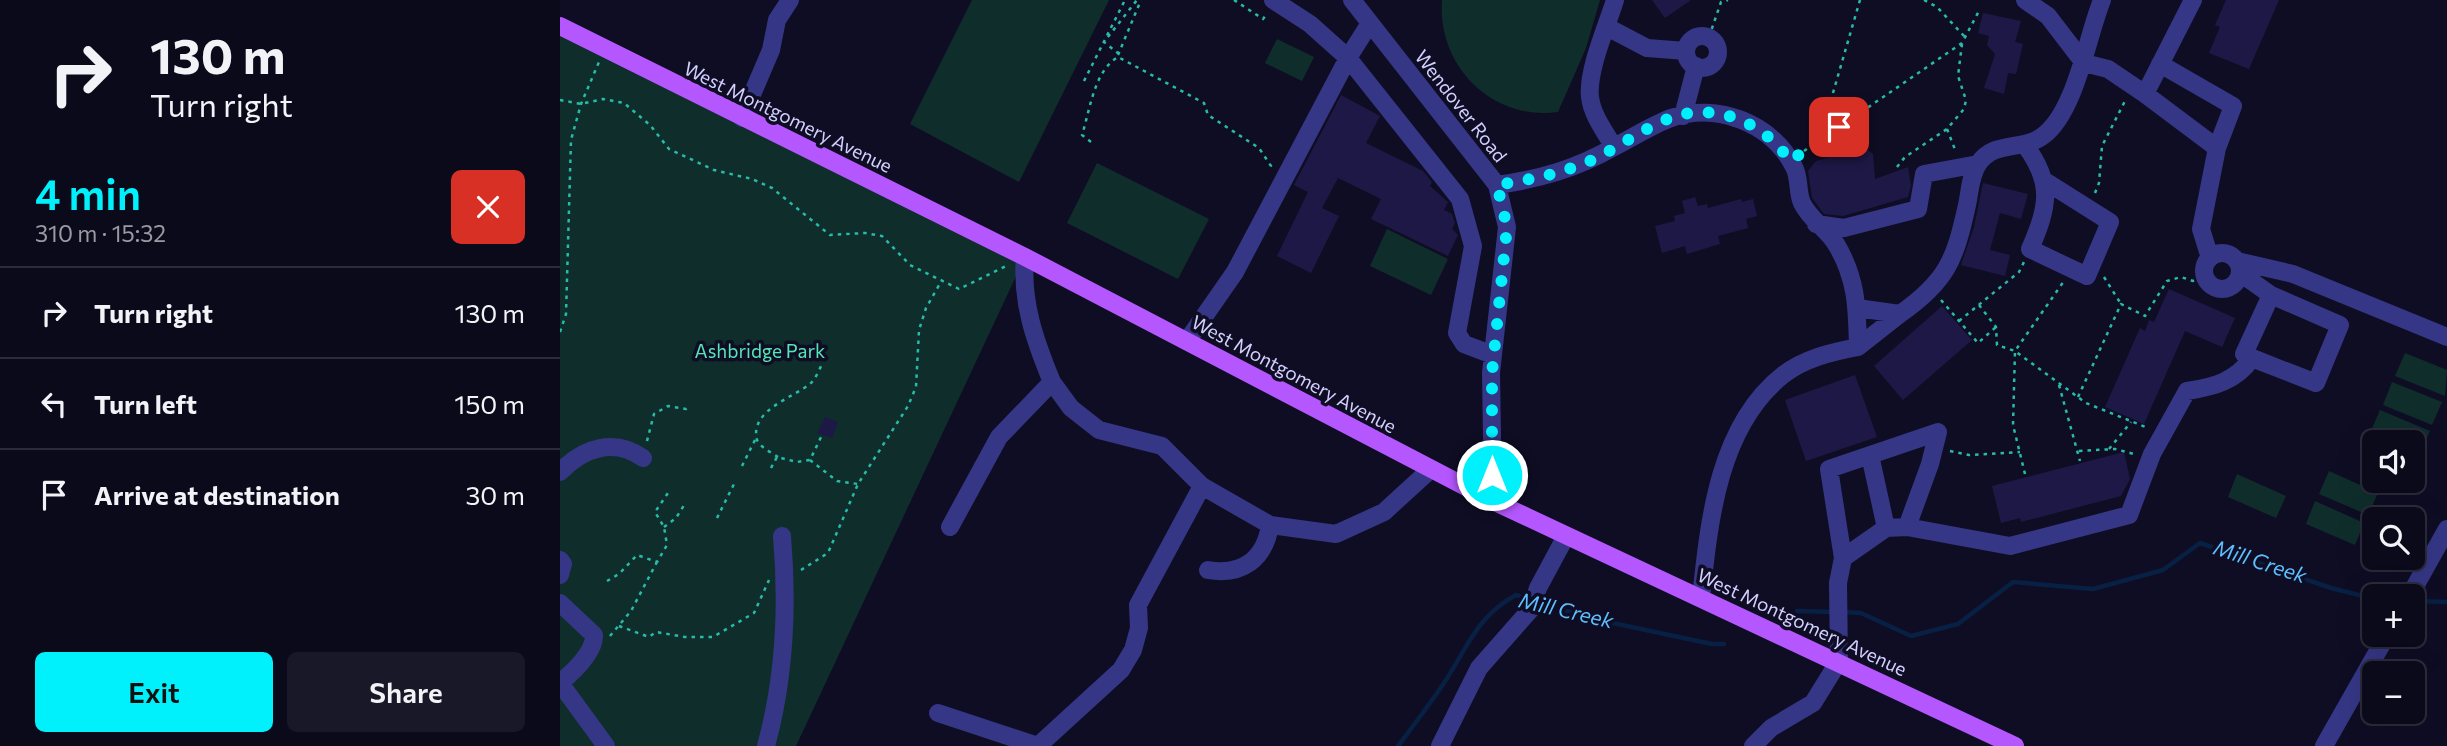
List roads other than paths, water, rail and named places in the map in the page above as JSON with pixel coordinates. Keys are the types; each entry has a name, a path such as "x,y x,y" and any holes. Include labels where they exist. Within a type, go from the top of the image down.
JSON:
{"main road":[{"name":"West Montgomery Avenue","path":"560,26 1025,257 1493,501 1839,661 2015,746"}],"street":[{"path":"742,118 771,50 777,20 790,0"},
{"path":"1273,0 1310,24 1348,58 1460,199 1472,246 1457,333 1464,344 1493,355"},
{"name":"Wendover Road","path":"1352,0 1497,185 1507,227 1503,288 1493,355 1493,501"},
{"path":"1614,147 1596,117 1590,96 1615,0"},
{"path":"2025,0 2048,16 2084,63 2108,69 2217,148"},
{"path":"1816,224 1844,228 1918,209 1924,174 1970,165 1998,148 2025,145 2043,136 2057,121 2084,63 2102,0"},
{"path":"2139,90 2160,64 2193,0"},
{"path":"1187,341 1235,272 1348,58 1370,23"},
{"path":"1607,27 1647,48 1691,59 1708,66 1717,58 1717,46 1709,37 1691,40 1691,59 1683,116"},
{"path":"2160,64 2233,106 2217,148 2201,229 2211,286 2223,289 2234,284 2239,267"},
{"path":"1497,185 1540,178 1586,163 1670,118 1699,112 1728,115 1755,126 1778,144 1795,168 1802,202 1816,224 1835,242 1857,290 1858,347"},
{"path":"2025,145 2038,162 2045,181 2044,212 2030,249 2087,276 2110,222 2045,181"},
{"path":"1701,598 1708,533 1723,469 1755,402 1784,374 1807,361 1819,355 1858,347 1932,290 1951,264 1970,165"},
{"path":"2207,267 2221,253 2271,295 2340,325 2316,383 2244,354 2271,295"},
{"path":"1025,257 1022,284 1032,335 1052,382 1071,408 1099,430 1163,446 1202,486 1270,524 1336,534 1384,512 1431,469"},
{"path":"2239,267 2293,274 2447,337"},
{"path":"1857,308 1900,314"},
{"path":"1843,558 1886,528 1907,527 1978,543 2010,546 2129,515 2150,460 2187,391 2216,386 2243,372 2252,358"},
{"path":"950,527 999,437 1052,382"},
{"path":"1753,746 1771,728 1813,703 1839,661 1838,583 1843,558 1829,469 1938,432 1907,527"},
{"path":"560,471 590,450 613,444 629,448 643,458"},
{"path":"1870,455 1886,528"},
{"path":"938,713 1038,746 1121,670 1133,650 1139,628 1138,605 1202,486"},
{"path":"1208,570 1230,572 1251,564 1261,553 1270,524"},
{"path":"2416,584 2447,529"},
{"path":"766,746 781,685 787,587 782,536"},
{"path":"1440,746 1479,667 1531,609 1551,564 1572,538"},
{"path":"1450,746 1485,677 1547,594 1572,538"},
{"path":"560,560 563,564 560,575"},
{"path":"560,603 594,635 595,642 572,673 560,683 607,746"},
{"path":"2324,746 2380,647"},
{"path":"985,746 1000,739 1014,738"}],"waterway":[{"name":"Mill Creek","path":"1843,612 1861,613 1911,636 1958,624 2013,582 2093,589 2163,570 2200,543 2331,588 2362,596"},
{"name":"Mill Creek","path":"1398,746 1444,683 1482,623 1516,595 1529,599"},
{"name":"Mill Creek","path":"2425,601 2447,602"},
{"name":"Mill Creek","path":"1538,602 1589,618 1712,644 1724,644"},
{"name":"Mill Creek","path":"1797,611 1834,612"}],"park label":[{"name":"Ashbridge Park","path":"760,351"}]}
